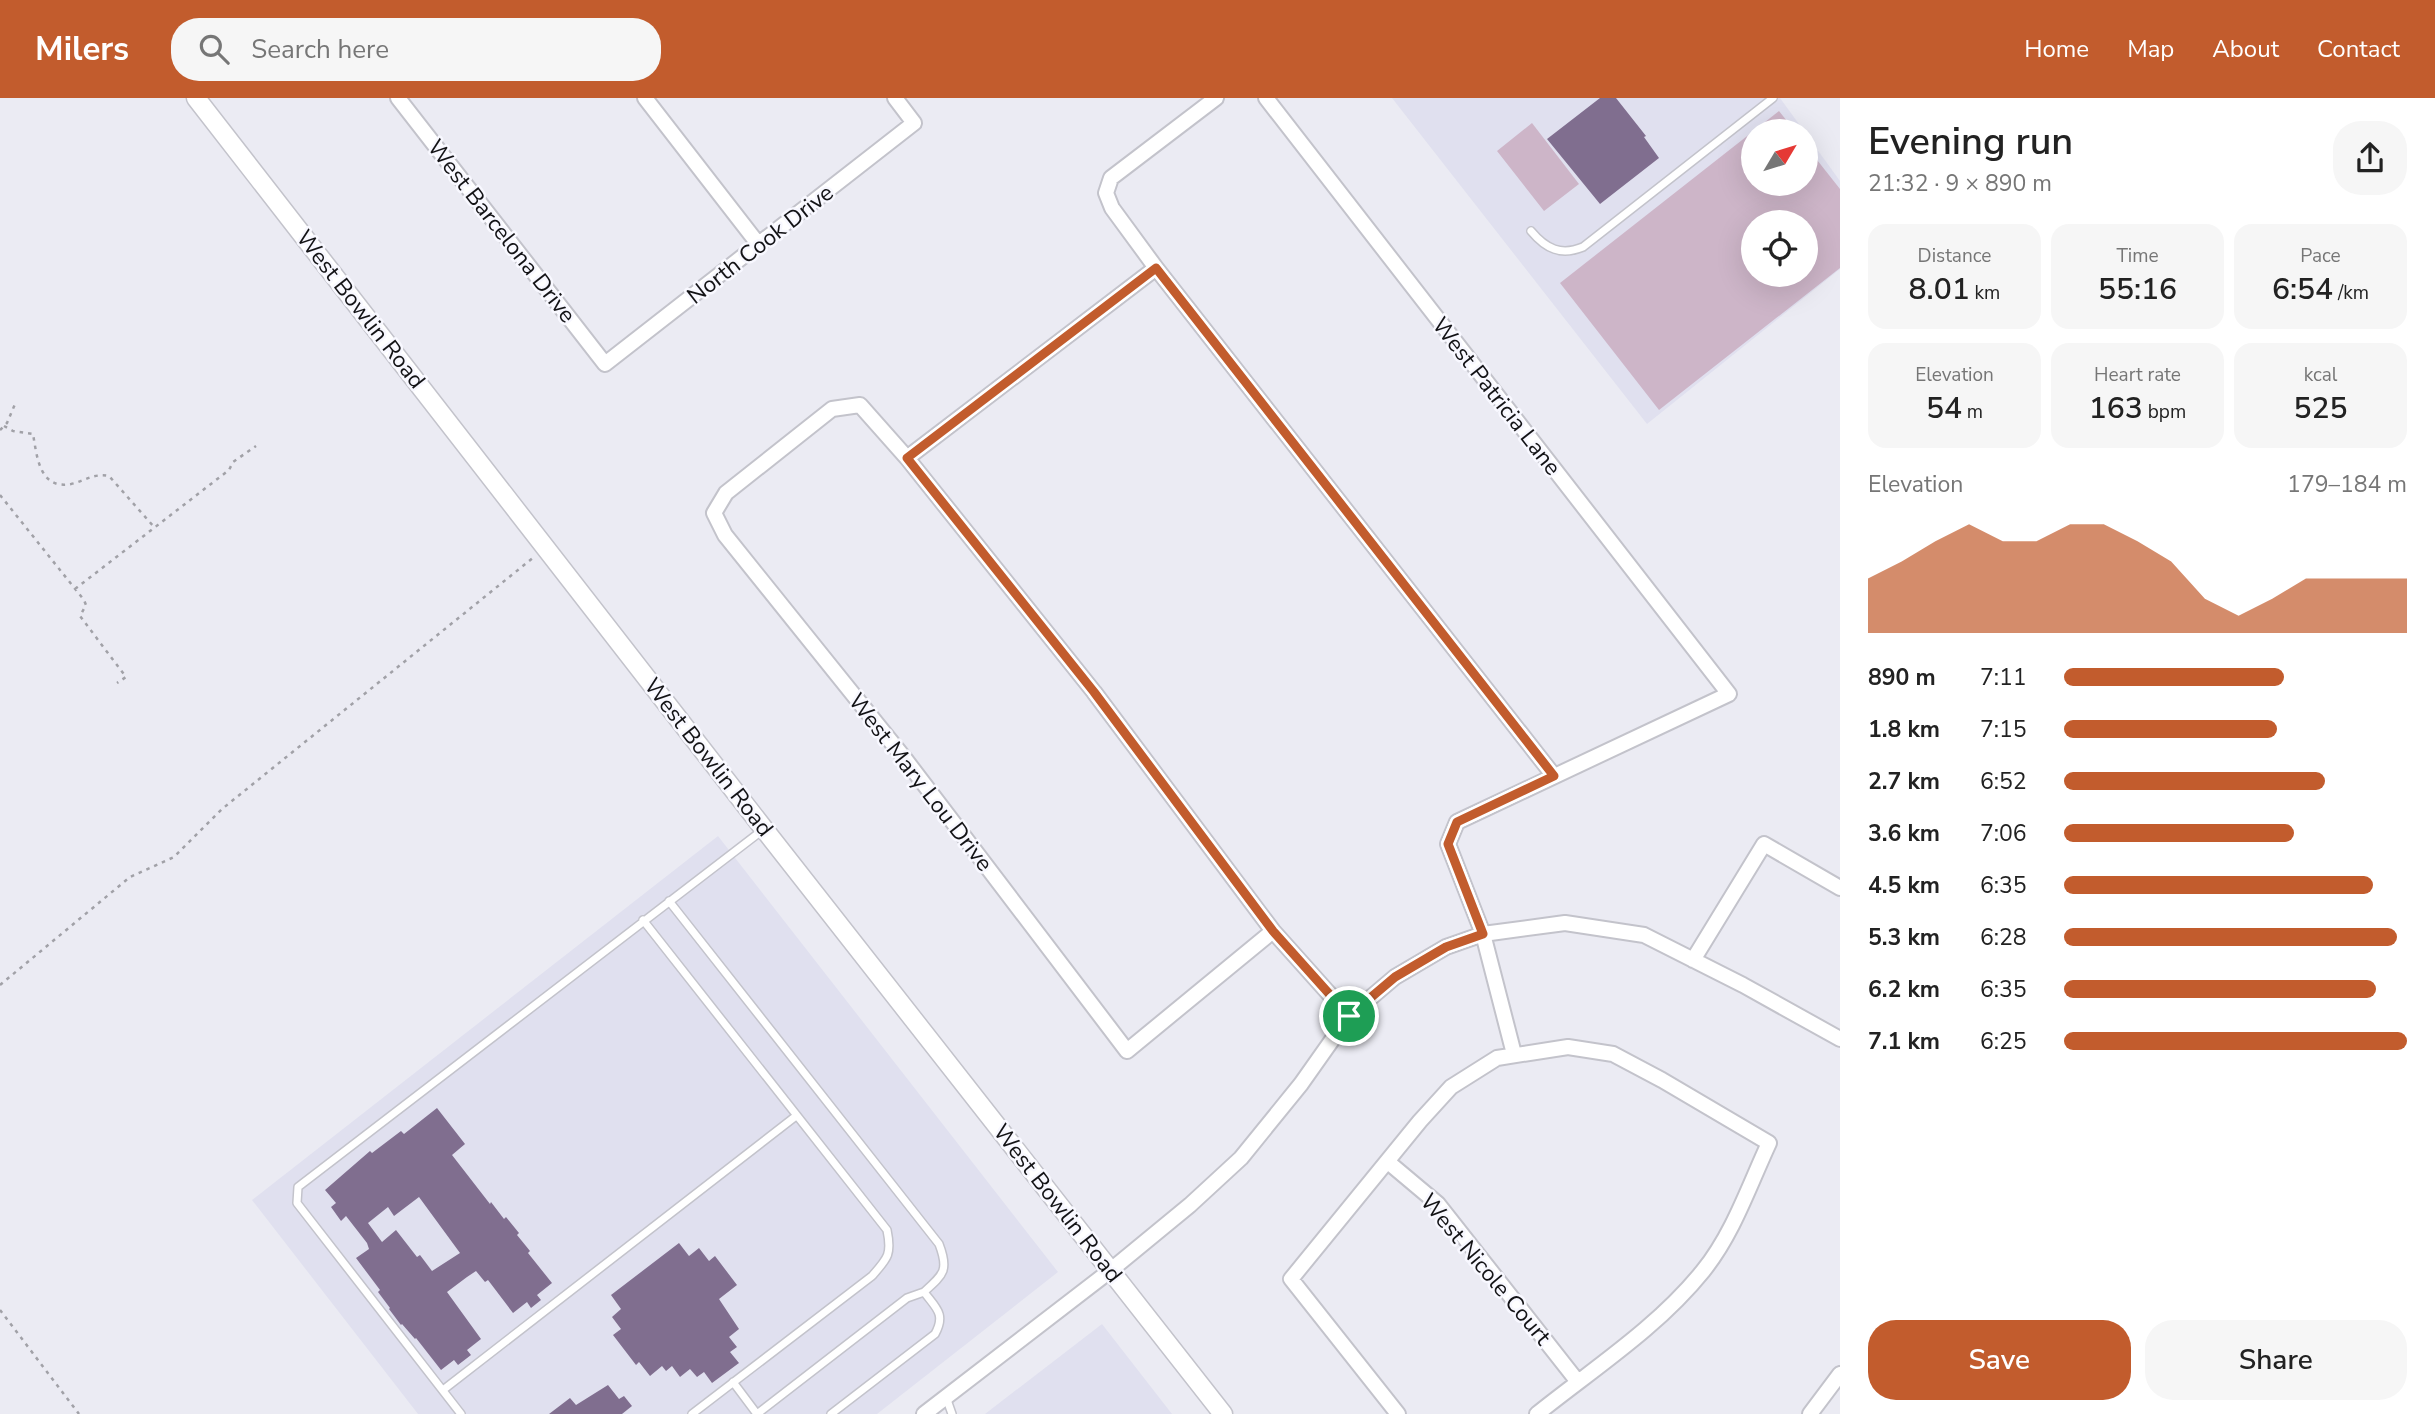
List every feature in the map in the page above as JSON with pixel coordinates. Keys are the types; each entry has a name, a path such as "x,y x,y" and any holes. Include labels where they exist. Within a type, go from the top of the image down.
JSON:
{"street":[{"name":"West Bowlin Road","path":"196,98 1223,1414"},
{"name":"West Barcelona Drive","path":"398,98 605,364"},
{"path":"645,98 759,245"},
{"name":"North Cook Drive","path":"605,364 914,123 895,98"},
{"path":"1216,98 1111,178 1106,192 1112,208 1156,268 1554,776 1457,822 1448,844 1483,934 1514,1054"},
{"name":"West Patricia Lane","path":"1266,98 1729,694 1554,776"},
{"path":"1156,268 907,458 1094,692 1273,931 1349,1016"},
{"name":"West Mary Lou Drive","path":"907,458 860,405 832,409 726,494 714,513 725,535 905,759 1126,1051 1273,931"},
{"path":"1693,960 1764,844 1840,888"},
{"path":"924,1414 1111,1270 1190,1205 1241,1158 1301,1084 1349,1016 1395,977 1446,947 1483,934 1565,923 1644,935 1743,985 1840,1039"},
{"path":"1398,1414 1291,1279 1451,1087 1497,1058 1568,1047 1613,1054 1769,1143 1732,1224 1704,1270 1644,1330 1537,1414"},
{"name":"West Nicole Court","path":"1388,1162 1438,1204 1578,1382"},
{"path":"1810,1414 1840,1374"}],"lane":[{"path":"1531,231 1549,248 1561,252 1583,247 1773,98"},
{"path":"461,1414 297,1203 298,1187 764,829"},
{"path":"668,901 939,1244 946,1262 941,1277 924,1292 907,1298 757,1414 733,1382"},
{"path":"643,920 887,1230 891,1248 885,1261 872,1276 692,1414"},
{"path":"443,1390 796,1116"},
{"path":"831,1414 934,1334 941,1323 939,1311 924,1292"},
{"path":"946,1397 952,1414"}],"path":[{"path":"0,430 15,404"},
{"path":"4,426 33,434 38,466 51,480 70,484 96,475 109,476 155,528"},
{"path":"75,589 256,446"},
{"path":"0,495 86,605 80,615 126,677 117,683"},
{"path":"0,985 130,877 174,856 222,809 546,547"},
{"path":"0,1310 79,1414"}],"shaded area":[{"path":"1392,98 1780,98 1795,119 1741,119 1741,196 1818,196 1818,151 1840,181 1840,269 1818,287 1818,210 1741,210 1741,287 1818,287 1647,424"},
{"path":"1779,111 1785,119 1769,119"},
{"path":"1532,123 1579,184 1544,211 1497,151"},
{"path":"1741,141 1741,196 1818,196 1818,161 1840,189 1840,268 1818,285 1818,210 1741,210 1741,287 1816,287 1659,410 1560,283"},
{"path":"718,836 1058,1272 877,1414 418,1414 252,1200"},
{"path":"1102,1324 1172,1414 985,1414"}],"building":[{"path":"1600,98 1616,98 1646,136 1644,137 1659,158 1600,204 1547,139"},
{"path":"437,1108 465,1144 452,1155 490,1204 491,1202 519,1233 517,1235 530,1251 528,1253 552,1283 537,1295 541,1300 531,1308 527,1302 513,1313 488,1280 485,1282 476,1271 447,1292 481,1339 467,1350 471,1355 458,1365 454,1360 441,1370 416,1338 401,1325 356,1258 369,1249 367,1243 346,1216 341,1221 331,1207 336,1203 325,1190 370,1151 372,1153 401,1131 404,1134","holes":["419,1197 460,1253 432,1271 396,1230 382,1242 368,1223 388,1207 394,1216"]},
{"path":"679,1243 689,1256 699,1248 709,1261 715,1256 737,1285 719,1299 739,1329 729,1337 737,1347 730,1352 739,1363 712,1383 704,1372 697,1377 690,1369 680,1377 672,1366 666,1371 662,1366 650,1376 639,1362 636,1365 613,1335 621,1329 612,1317 621,1309 611,1295"},
{"path":"608,1385 619,1399 624,1396 632,1406 622,1414 549,1414 570,1398 576,1405"}],"route":[{"path":"1156,268 1554,776 1457,822 1448,844 1483,934 1446,947 1395,977 1349,1016 1273,931 1094,692 907,458 1156,268"}]}
